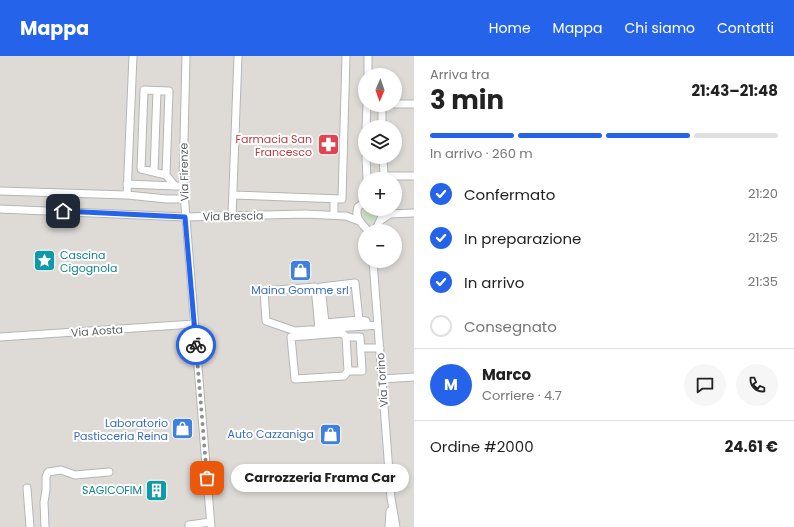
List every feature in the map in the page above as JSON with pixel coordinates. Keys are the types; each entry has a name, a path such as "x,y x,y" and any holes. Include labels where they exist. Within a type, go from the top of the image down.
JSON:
{"street":[{"path":"127,196 133,56"},
{"name":"Via Firenze","path":"186,56 183,186 210,525"},
{"path":"232,216 238,56"},
{"path":"233,195 342,199 346,56"},
{"path":"368,56 368,68"},
{"path":"166,175 169,91 144,90 141,169 166,175 175,186"},
{"path":"154,172 157,91"},
{"path":"402,104 414,104"},
{"path":"383,164 384,176 414,176"},
{"path":"127,184 183,186"},
{"path":"0,191 184,199"},
{"path":"334,199 334,215"},
{"path":"346,216 358,206"},
{"name":"Via Brescia","path":"0,208 185,217 305,214 334,215 346,216 360,224"},
{"path":"402,212 414,213"},
{"path":"358,214 357,216 363,224"},
{"name":"Via Torino","path":"374,268 391,498 396,527"},
{"path":"358,320 355,283 321,286 325,323 358,320 366,321 367,326"},
{"path":"319,329 315,286 264,291 266,321 295,331 378,325"},
{"name":"Via Aosta","path":"0,338 194,324"},
{"path":"346,337 348,371 344,376 295,379 291,337 342,333 346,337 360,337 362,371 348,371"},
{"path":"361,348 380,348"},
{"path":"382,379 414,377"},
{"path":"45,527 44,502 46,476 48,472 61,470 75,475 109,472"},
{"path":"27,488 30,527"},
{"name":"Via Torino","path":"389,527 391,498"},
{"path":"189,525 210,525"}],"shaded area":[{"path":"0,56 414,56 414,527 0,527"}],"green space":[{"path":"362,216 376,216 375,220 371,221 364,219"}],"way so far":[{"path":"196,345 207,478"}],"place":[{"name":"Farmacia San Francesco","path":"328,145"},
{"name":"Cascina Cigognola","path":"45,261"},
{"name":"Maina Gomme srl","path":"300,270"},
{"name":"Laboratorio Pasticceria Reina","path":"183,429"},
{"name":"Auto Cazzaniga","path":"330,434"},
{"name":"Carrozzeria Frama Car","path":"207,478"},
{"name":"SAGICOFIM","path":"157,490"}],"route":[{"path":"63,211 185,217 196,345"}]}
